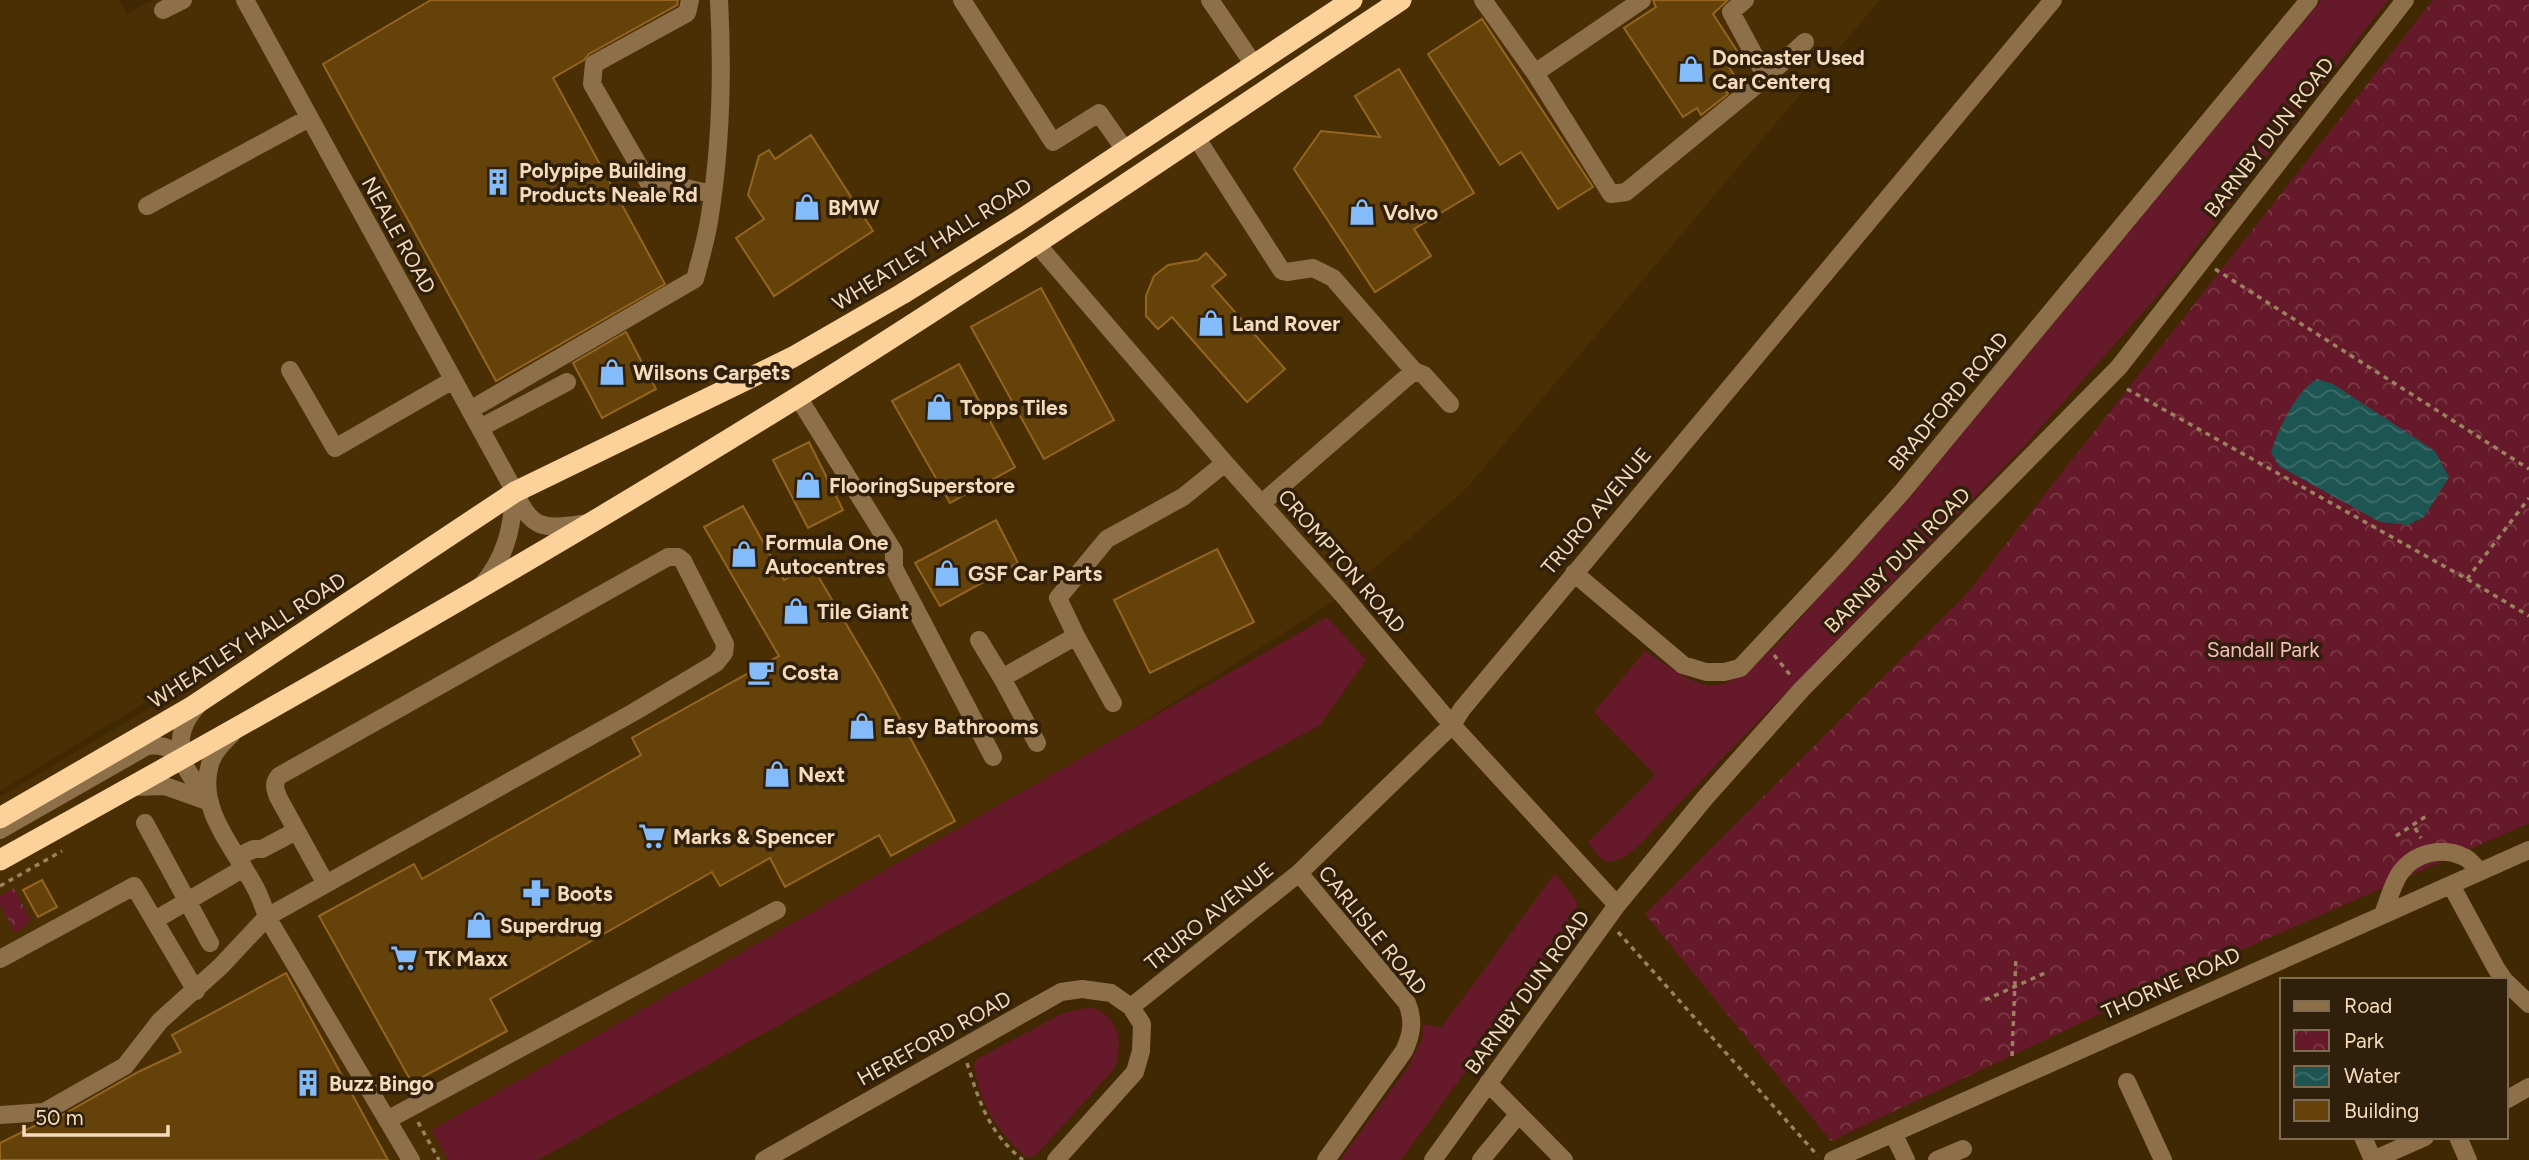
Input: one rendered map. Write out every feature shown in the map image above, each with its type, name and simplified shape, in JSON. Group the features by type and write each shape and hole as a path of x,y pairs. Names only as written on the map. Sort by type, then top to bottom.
{"highway":[{"name":"WHEATLEY HALL ROAD","path":"0,818 202,700 514,492 793,357 936,273 1352,0"},
{"path":"0,860 477,590 798,397 1037,243 1401,0"}],"street":[{"path":"163,10 183,0"},
{"name":"NEALE ROAD","path":"245,0 514,492"},
{"path":"690,0 687,13 594,65 592,84 650,185 677,186 712,194"},
{"path":"470,410 695,279 709,223 723,67 719,0"},
{"path":"962,0 1053,142 1099,113 1125,150"},
{"path":"1210,0 1254,65"},
{"path":"1483,0 1535,72 1611,194 1626,192 1805,42"},
{"path":"1535,72 1642,0"},
{"path":"1745,0 1731,12 1766,77"},
{"name":"TRURO AVENUE","path":"1131,1007 1299,873 1452,725 1462,709 1574,573 2053,0"},
{"name":"BRADFORD ROAD","path":"1574,573 1683,665 1706,672 1724,672 1740,668 1902,492 2309,0"},
{"name":"BARNBY DUN ROAD","path":"1433,1160 1612,913 1705,798 1802,689 2119,367 2405,0"},
{"path":"147,206 309,118"},
{"path":"1196,137 1282,271 1313,268 1334,278 1414,371 1424,375 1450,404"},
{"name":"CROMPTON ROAD","path":"1037,243 1612,913"},
{"path":"290,370 335,448 453,380"},
{"path":"1262,503 1414,371"},
{"path":"480,428 567,382"},
{"path":"798,397 894,552 894,568 993,757"},
{"path":"1113,703 1058,598 1108,539 1183,497 1225,463"},
{"path":"514,492 521,507 533,521 546,528 594,522"},
{"path":"477,590 496,569 506,545 513,519 514,492"},
{"path":"0,1115 44,1112 125,1066 160,1021 196,991 267,917 634,712 716,663 724,653 725,644 682,561 678,557 668,557 279,776 275,780 274,788 326,884"},
{"path":"1002,678 1076,636"},
{"path":"979,640 1037,743"},
{"path":"181,759 182,727 202,700"},
{"path":"242,724 218,748 210,764 208,785 213,816 258,892 267,917 411,1160"},
{"path":"0,830 147,747 165,746 181,759 211,802"},
{"path":"130,788 165,786 211,802"},
{"path":"145,823 210,943"},
{"path":"155,920 187,901 241,862 254,849 262,849 296,831"},
{"name":"THORNE ROAD","path":"1833,1160 2529,850"},
{"path":"2383,915 2400,873 2430,852 2446,852 2466,857 2480,872"},
{"name":"CARLISLE ROAD","path":"1299,873 1407,1003 1412,1015 1409,1041 1404,1051 1326,1160"},
{"path":"2451,885 2503,978"},
{"path":"0,959 134,886 196,991"},
{"path":"389,1119 778,910"},
{"path":"2508,984 2529,1004"},
{"name":"HEREFORD ROAD","path":"764,1160 1061,992 1083,989 1111,993 1131,1007"},
{"path":"1056,1160 1135,1072 1141,1051 1142,1024 1131,1007"},
{"path":"1489,1083 1564,1160"},
{"path":"2127,1083 2163,1160"},
{"path":"2508,1099 2529,1087"},
{"path":"1482,1160 1518,1115"},
{"path":"1893,1133 1906,1160"},
{"path":"2364,1139 2373,1160 2420,1139"},
{"path":"2459,1139 2468,1160"},
{"path":"1937,1160 1963,1149"}],"path":[{"path":"2202,261 2529,469"},
{"path":"2127,389 2529,616"},
{"path":"2467,579 2529,498"},
{"path":"1763,643 1802,689"},
{"path":"2396,836 2428,815"},
{"path":"1612,913 1821,1160"},
{"path":"2012,1056 2016,957"},
{"path":"1985,1000 2045,974"},
{"path":"963,1048 980,1105 1009,1149 1023,1160"},
{"path":"410,1108 439,1160"}],"shaded area":[{"path":"0,0 119,0 127,14 153,0 1880,0 1464,491 1343,595 649,1034 456,1160 0,1160 0,797 471,517 171,687 0,791","holes":["1004,209 1016,223 901,282"]}],"green space":[{"path":"2321,0 2388,0 2167,285 2026,444 1636,848 1621,859 1608,862 1600,858 1588,842 1655,775 1594,712 1645,651 1687,678 1713,686 1747,671 1784,637 1976,416"},
{"name":"Sandall Park","path":"2433,0 2529,0 2529,823 2140,995 1831,1141 1645,914 1965,596"},
{"path":"1327,617 1366,660 1320,725 538,1160 448,1160 432,1130"},
{"path":"1555,873 1577,901 1576,919 1401,1160 1340,1160 1408,1067 1422,1039 1423,1024 1441,1028"},
{"path":"14,888 30,919 28,924 15,933 0,905 0,896"},
{"path":"1090,1007 1107,1016 1117,1031 1119,1049 1114,1069 1036,1155 1027,1158 1007,1138 985,1105 974,1065 977,1059 1063,1013"}],"water":[{"path":"2317,379 2333,384 2435,451 2449,477 2424,517 2408,525 2380,522 2279,466 2271,452 2278,433 2295,401"}],"building":[{"name":"Polypipe Building Products Neale Rd","path":"431,0 678,0 677,5 589,54 584,60 553,78 665,284 496,381 323,64"},
{"name":"Doncaster Used Car Centerq","path":"1653,0 1728,0 1713,14 1737,51 1724,59 1737,80 1724,88 1728,94 1701,115 1697,108 1683,117 1624,28 1656,7"},
{"path":"1482,19 1593,187 1558,209 1521,152 1500,165 1428,54"},
{"path":"1399,69 1474,193 1414,229 1431,256 1375,292 1294,169 1321,131 1380,137 1355,96"},
{"name":"BMW","path":"811,135 873,231 774,296 736,238 764,219 748,195 759,156 769,150 775,159"},
{"name":"Land Rover","path":"1206,253 1226,275 1212,286 1285,369 1247,402 1172,317 1158,329 1146,316 1146,296 1154,276 1168,265 1198,260"},
{"path":"1041,288 1114,420 1044,459 971,327"},
{"name":"Wilsons Carpets","path":"626,332 656,389 602,418 573,363"},
{"path":"959,364 1015,467 950,503 892,401"},
{"name":"FlooringSuperstore","path":"809,442 843,510 808,528 773,460"},
{"path":"743,506 784,580 811,564 879,680 955,821 891,856 879,835 785,887 770,858 720,886 712,872 490,999 507,1031 412,1083 319,916 414,864 422,879 468,853 641,755 632,738 779,656 704,527"},
{"path":"996,520 1018,563 940,606 915,563"},
{"path":"1217,549 1254,622 1150,673 1114,600"},
{"path":"42,880 57,907 38,917 23,890"},
{"path":"286,973 388,1160 0,1160 0,1143 38,1124 50,1122 140,1071 181,1052 172,1035"}],"place":[{"name":"Doncaster Used Car Centerq","path":"1691,69"},
{"name":"Polypipe Building Products Neale Rd","path":"498,182"},
{"name":"BMW","path":"807,207"},
{"name":"Volvo","path":"1362,212"},
{"name":"Land Rover","path":"1211,323"},
{"name":"Wilsons Carpets","path":"612,372"},
{"name":"Topps Tiles","path":"939,407"},
{"name":"FlooringSuperstore","path":"808,485"},
{"name":"Formula One Autocentres","path":"744,554"},
{"name":"GSF Car Parts","path":"947,573"},
{"name":"Tile Giant","path":"796,611"},
{"name":"Costa","path":"761,672"},
{"name":"Easy Bathrooms","path":"862,726"},
{"name":"Next","path":"777,774"},
{"name":"Marks & Spencer","path":"652,836"},
{"name":"Boots","path":"536,893"},
{"name":"Superdrug","path":"479,925"},
{"name":"TK Maxx","path":"404,958"},
{"name":"Buzz Bingo","path":"308,1083"}]}
